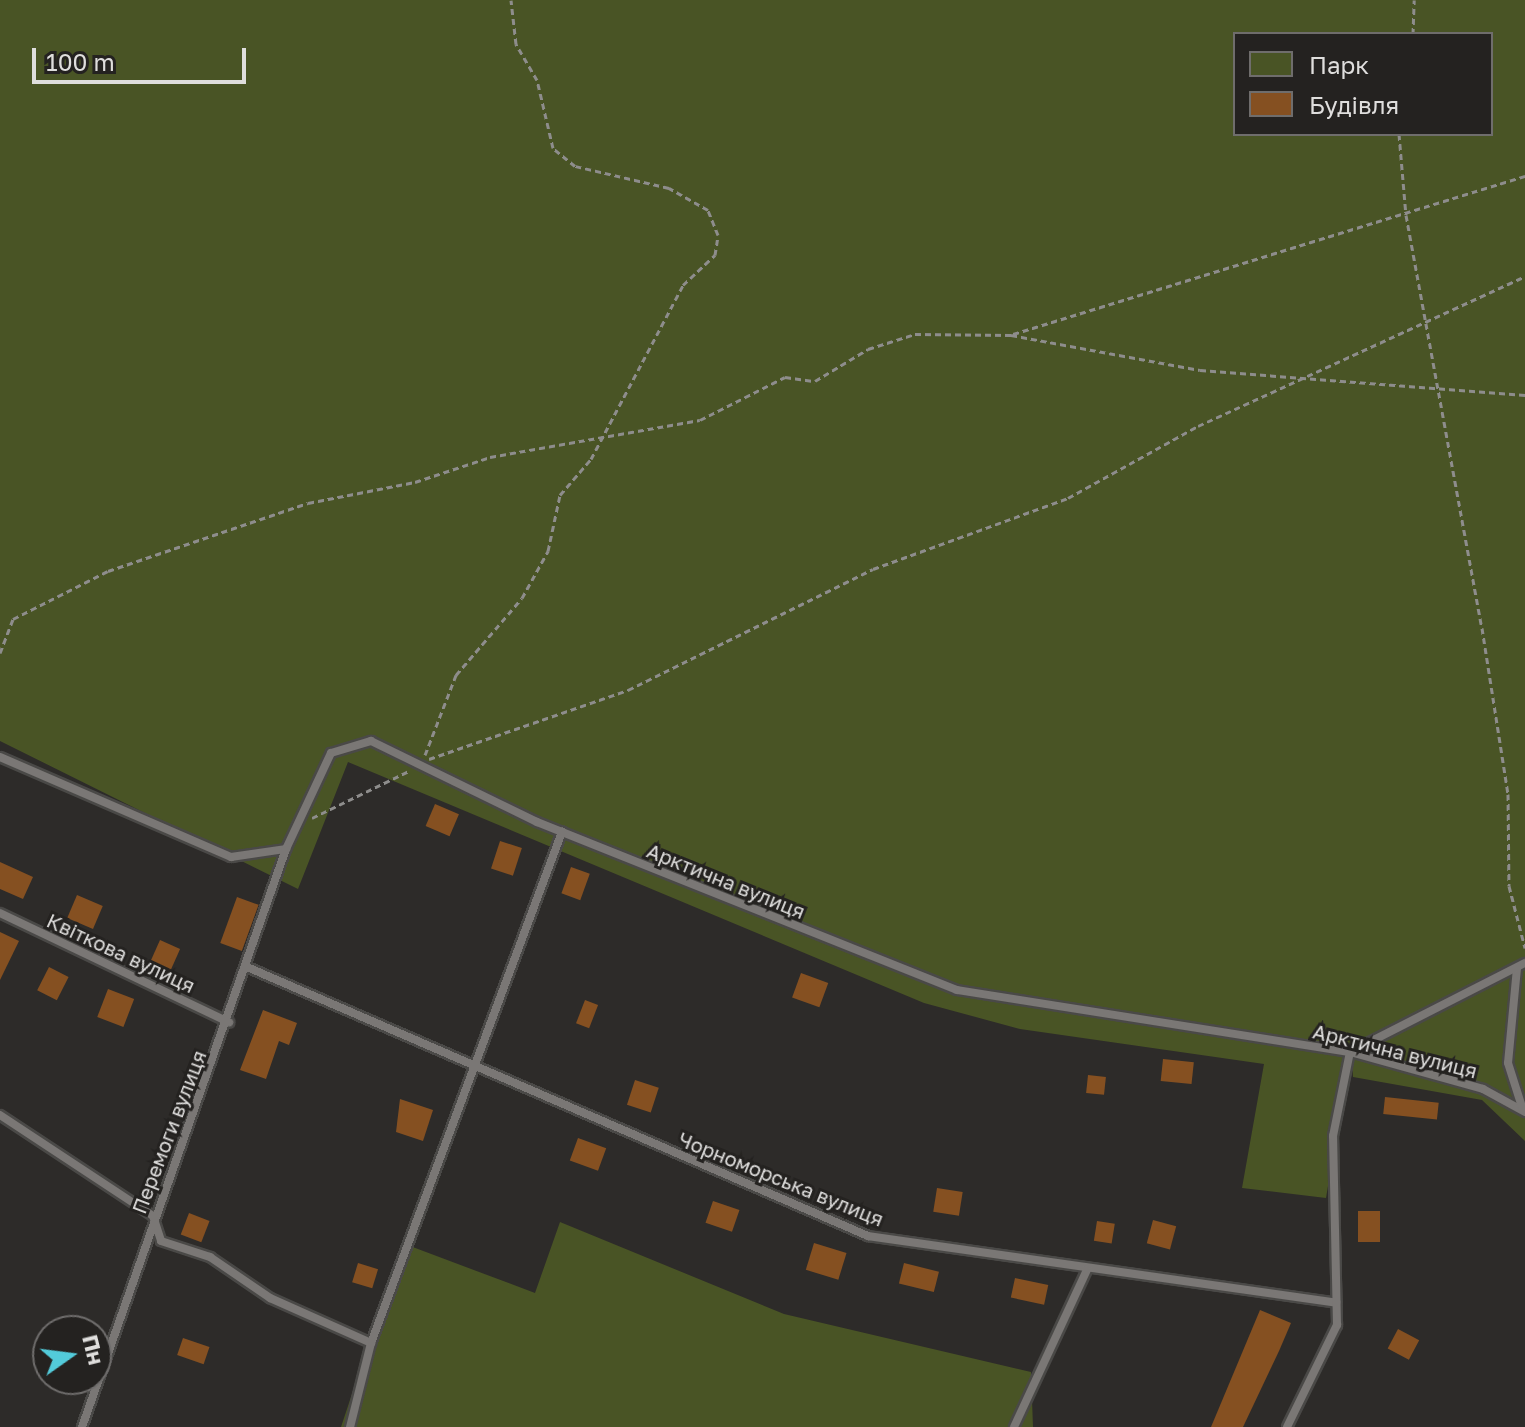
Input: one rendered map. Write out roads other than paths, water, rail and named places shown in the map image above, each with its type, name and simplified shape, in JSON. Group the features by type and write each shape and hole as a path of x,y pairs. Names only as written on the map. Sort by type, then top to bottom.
{"lane":[{"name":"Арктична вулиця","path":"286,849 331,753 371,741 562,832 957,990 1350,1052 1483,1089 1524,1111"},
{"path":"0,757 231,857 286,849"},
{"path":"350,1427 371,1343 562,832"},
{"name":"Перемоги вулиця","path":"82,1427 153,1216 229,1022 286,849"},
{"name":"Квіткова вулиця","path":"0,913 229,1022"},
{"path":"1290,1425 1337,1325 1333,1136 1350,1052 1521,965"},
{"path":"1521,965 1508,1063 1524,1111"},
{"name":"Чорноморська вулиця","path":"247,967 868,1236 1087,1270 1336,1303"},
{"path":"0,1115 153,1216 161,1241 210,1257 270,1298 371,1343"},
{"path":"1014,1427 1087,1270"}]}
